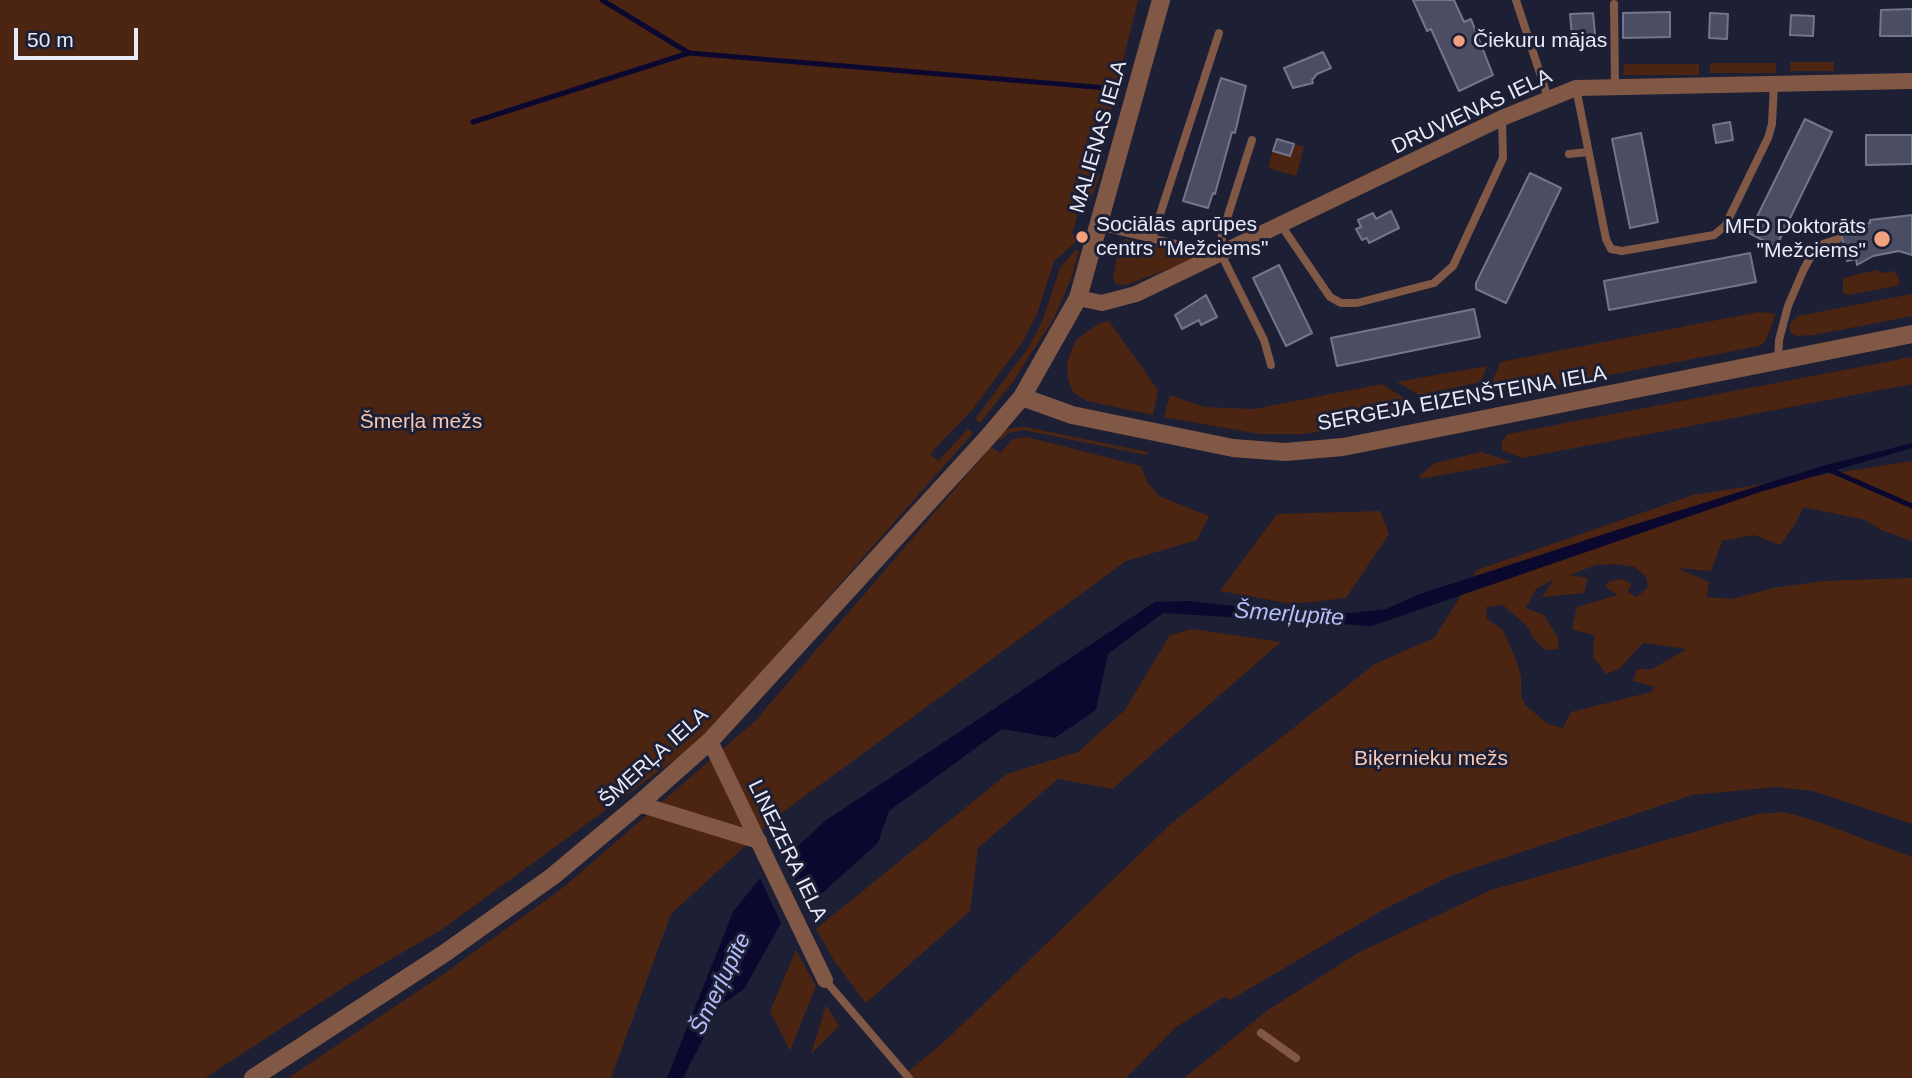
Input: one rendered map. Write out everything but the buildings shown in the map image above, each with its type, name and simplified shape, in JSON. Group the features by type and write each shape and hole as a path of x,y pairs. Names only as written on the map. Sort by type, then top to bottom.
{"street":[{"name":"MALIENAS IELA","path":"1022,397 1078,298 1161,0"},
{"name":"DRUVIENAS IELA","path":"1078,298 1102,303 1126,298 1502,118 1576,88 1615,85 1912,81"},
{"name":"SERGEJA EIZENŠTEINA IELA","path":"1022,397 1072,415 1246,451 1285,452 1343,447 1912,334"},
{"name":"ŠMERĻA IELA","path":"253,1078 445,953 553,876 639,804 710,741 1022,397"},
{"name":"LINEZERA IELA","path":"710,741 825,980"},
{"path":"639,804 758,841"}],"lane":[{"path":"1516,0 1548,98"},
{"path":"1614,4 1615,85"},
{"path":"1152,239 1219,33"},
{"path":"1576,88 1606,239 1611,249 1622,251 1714,235 1725,226 1768,138 1772,124 1774,83"},
{"path":"1281,225 1330,297 1340,303 1357,303 1434,283 1453,266 1503,158 1502,118"},
{"path":"1252,140 1222,234 1221,254 1264,340 1271,365"},
{"path":"1569,154 1588,152"},
{"path":"1098,226 1221,254"},
{"path":"1778,362 1779,340 1785,317 1803,271 1811,256 1823,244 1838,239"},
{"path":"825,980 909,1078"},
{"path":"1261,1033 1296,1058"}],"green space":[{"name":"Šmerļa mežs","path":"0,0 1138,0 1095,174 1100,175 1086,211 1079,210 1072,234 1078,236 1077,241 1054,261 1037,314 1022,343 973,409 930,454 938,461 968,429 973,433 702,740 441,930 352,982 205,1078 0,1078"},
{"path":"1790,62 1834,62 1834,71 1790,71"},
{"path":"1710,63 1776,63 1776,73 1710,73"},
{"path":"1624,64 1699,64 1699,75 1623,75"},
{"path":"1294,144 1304,147 1296,176 1268,168 1273,151 1289,156"},
{"path":"1126,239 1191,252 1195,259 1126,285 1116,284 1113,278 1120,242"},
{"path":"1075,250 1079,251 1071,279 1054,318 1014,380 980,423 975,419 1028,348 1042,322 1060,268"},
{"path":"1876,270 1882,273 1895,271 1900,283 1848,295 1843,293 1843,278"},
{"path":"1912,294 1912,316 1814,335 1797,336 1791,333 1789,325 1798,316"},
{"path":"1759,312 1776,314 1765,342 1759,346 1528,391 1489,390 1500,362"},
{"path":"1109,321 1158,390 1153,415 1087,401 1073,392 1068,379 1067,363 1077,339 1100,323"},
{"path":"1912,357 1912,384 1522,458 1502,450 1502,441 1508,434"},
{"path":"1487,366 1481,382 1419,395 1397,382"},
{"path":"1382,384 1414,404 1345,428 1302,434 1259,434 1164,417 1170,395 1204,407 1254,409"},
{"path":"1015,427 1148,452 1147,455 1024,430 1008,433 1001,440 998,438 1006,430"},
{"path":"1027,437 1141,466 1147,482 1159,496 1209,516 1197,540 1126,561 779,815 671,914 611,1078 288,1078 445,973 564,887 755,721 991,447 1000,453 1013,439"},
{"path":"1481,452 1512,462 1421,479 1419,476 1435,463"},
{"name":"Biķernieku mežs","path":"1912,461 1912,541 1881,530 1865,520 1803,507 1796,523 1780,545 1754,535 1722,541 1711,571 1677,568 1709,582 1707,597 1732,599 1773,588 1823,581 1912,578 1912,824 1813,791 1776,787 1692,795 1453,875 1383,910 1230,1000 1224,997 1176,1027 1126,1078 900,1078 944,1042 1173,822 1375,664 1434,638 1477,570 1693,495","holes":["1596,565 1635,567 1646,577 1648,587 1637,597 1628,592 1631,584 1622,579 1610,581 1605,586 1617,595 1577,607 1573,630 1594,635 1593,657 1606,674 1619,669 1643,643 1687,649 1652,669 1637,669 1633,681 1655,687 1651,692 1571,712 1563,728 1548,724 1525,705 1516,660 1503,630 1487,619 1486,607 1503,605 1527,626 1533,638 1545,650 1558,649 1558,638 1544,615 1526,608 1536,589 1554,579 1542,597 1584,593 1588,578 1570,575"]},
{"path":"1380,511 1389,534 1346,598 1293,604 1220,591 1277,514"},
{"path":"1192,629 1281,642 1112,789 1058,779 978,848 970,911 866,1003 835,962 816,929 1007,774 1078,752 1125,710 1170,635"},
{"path":"1784,812 1816,821 1912,857 1912,1078 1184,1078 1268,1010 1358,953 1491,890 1757,814"},
{"path":"796,950 816,986 790,1051 770,1011"},
{"path":"826,1005 839,1026 811,1054"}],"water":[{"name":"Šmerļupīte","path":"1912,443 1912,448 1760,492 1372,626 1163,613 1108,654 1096,710 1055,738 1002,729 889,811 878,843 809,905 783,860 825,821 1155,602 1189,601 1269,610 1351,613 1386,609 1420,594 1620,529 1826,465"},
{"name":"Šmerļupīte","path":"760,878 781,923 744,989 720,1006 683,1078 667,1078 733,912"}],"waterway":[{"path":"602,0 689,53 1119,89"},
{"path":"473,122 689,53"},
{"path":"1832,471 1912,506"}],"place":[{"name":"Čiekuru mājas","path":"1459,41"},
{"name":"Sociālās aprūpes centrs \"Mežciems\"","path":"1082,237"},
{"name":"MFD Doktorāts \"Mežciems\"","path":"1882,239"}]}
